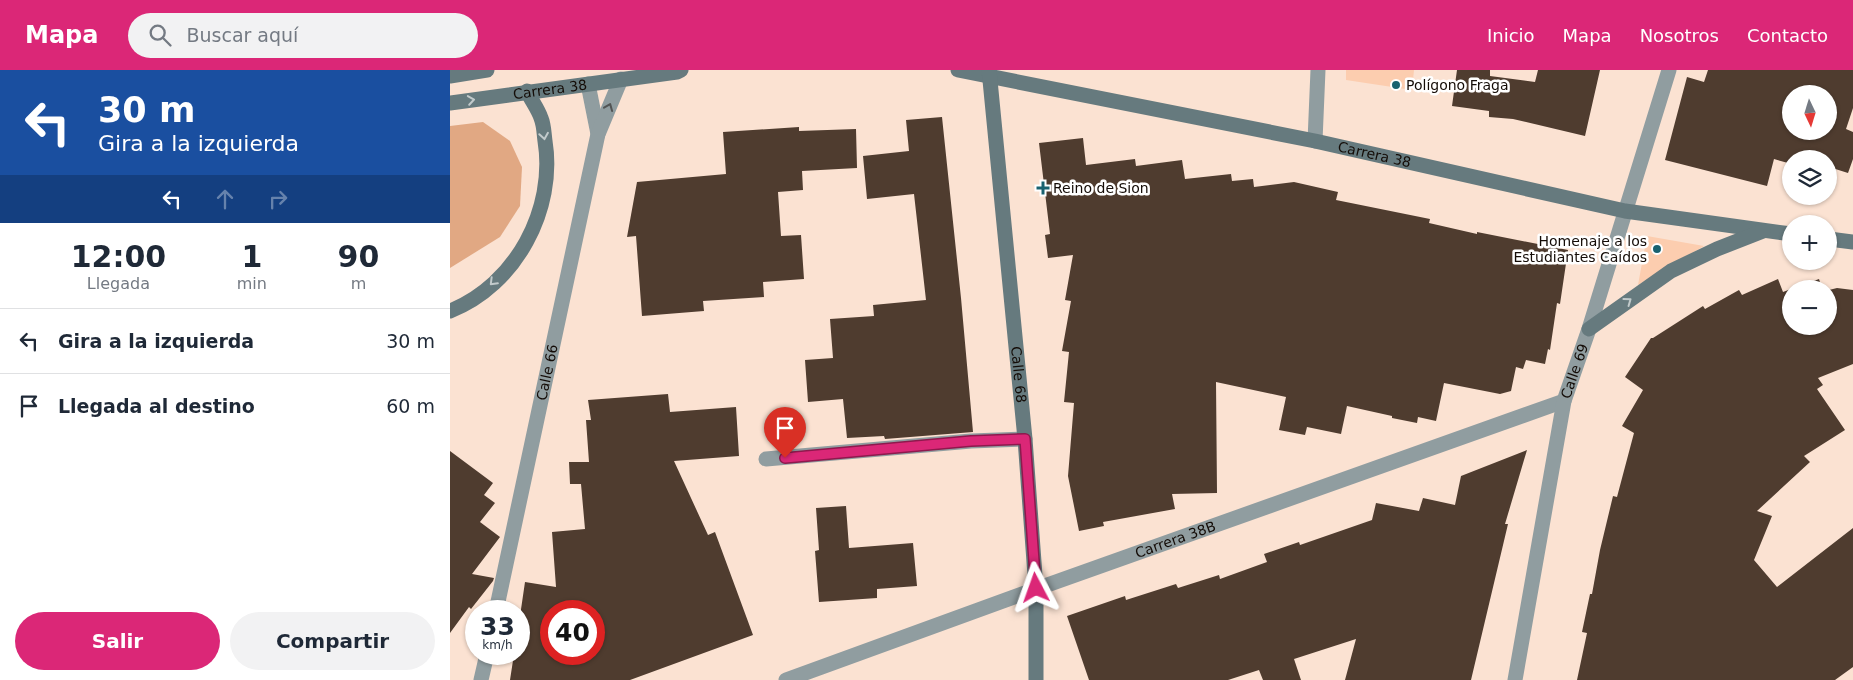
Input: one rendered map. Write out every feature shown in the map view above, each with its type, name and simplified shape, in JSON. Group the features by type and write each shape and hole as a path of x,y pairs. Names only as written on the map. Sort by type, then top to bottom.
{"main road":[{"path":"450,76 488,70"},
{"name":"Carrera 38","path":"450,103 681,70"},
{"name":"Carrera 38","path":"958,70 990,73 1315,141 1625,211 1782,233"},
{"name":"Calle 68","path":"990,73 1025,439 1036,588 1036,680"},
{"path":"450,311 485,290 512,263 532,231 545,195 548,157 542,119 527,91"},
{"path":"1589,329 1671,271 1716,249 1764,231"},
{"path":"1837,240 1853,242"}],"street":[{"path":"1315,141 1318,70"},
{"name":"Calle 69","path":"1515,680 1564,401 1589,329 1669,70"},
{"name":"Calle 66","path":"498,600 598,134 621,79"},
{"name":"Calle 66","path":"588,84 598,134"},
{"name":"Carrera 38B","path":"786,680 1036,588 1564,401"},
{"path":"766,459 971,441 1025,439"},
{"path":"482,680 485,665"}],"shaded area":[{"name":"Polígono Fraga","path":"1346,70 1414,70 1412,90 1346,80"},
{"path":"483,122 510,141 522,167 520,206 500,237 450,268 450,126"},
{"path":"1647,236 1704,246 1638,285"}],"building":[{"path":"1457,70 1490,70 1490,76 1535,82 1538,70 1600,70 1585,136 1513,119 1489,117 1489,111 1452,106"},
{"path":"1708,70 1853,70 1853,108 1846,129 1853,132 1853,159 1848,173 1837,170 1837,150 1782,150 1782,161 1774,159 1767,186 1665,160 1687,77 1704,82"},
{"path":"942,117 973,432 885,439 884,436 847,438 843,399 808,402 805,360 833,358 830,319 874,316 873,305 926,300 914,194 867,199 863,156 909,151 906,120"},
{"path":"799,127 799,131 856,129 857,168 802,171 803,190 778,192 781,236 801,235 804,279 763,282 764,297 703,301 704,311 642,316 636,236 627,237 637,182 726,174 723,132"},
{"path":"1083,138 1086,165 1135,159 1136,166 1182,160 1185,179 1231,174 1232,181 1253,179 1254,187 1294,182 1338,192 1336,200 1430,219 1429,223 1477,234 1477,232 1568,250 1560,304 1557,303 1550,350 1548,349 1545,364 1526,360 1523,369 1516,367 1511,391 1500,394 1444,383 1436,421 1418,417 1417,423 1347,406 1341,434 1307,427 1305,435 1279,430 1286,397 1216,382 1217,493 1172,494 1175,509 1103,522 1104,526 1079,531 1068,476 1074,403 1064,402 1069,352 1062,351 1071,301 1065,300 1073,255 1048,258 1045,235 1050,234 1039,143"},
{"path":"1778,279 1782,289 1782,335 1837,335 1837,288 1853,290 1853,364 1818,378 1823,385 1817,389 1845,430 1804,456 1810,462 1757,511 1772,516 1754,560 1777,587 1853,528 1853,667 1835,680 1577,680 1587,633 1582,632 1590,594 1592,594 1600,550 1613,496 1617,497 1634,433 1622,426 1643,390 1625,377 1651,338 1703,306 1705,309 1739,290 1742,295"},
{"path":"668,394 670,412 736,407 739,456 674,461 708,535 715,532 753,635 630,680 510,680 512,665 530,665 530,600 522,600 525,582 556,587 552,532 585,529 581,484 570,484 569,462 589,462 586,420 591,420 588,400"},
{"path":"1527,450 1505,524 1508,524 1471,680 1345,680 1356,639 1294,659 1301,680 1263,680 1259,670 1228,680 1089,680 1067,616 1125,596 1126,600 1176,584 1178,588 1219,575 1220,579 1267,562 1264,554 1299,542 1300,545 1372,520 1376,503 1419,511 1423,498 1455,505 1461,476"},
{"path":"450,451 493,483 484,495 495,503 480,522 500,537 472,574 494,578 493,581 478,600 465,600 465,612 450,633"},
{"path":"846,506 849,548 913,543 917,586 877,589 877,598 819,602 815,551 819,550 816,508"}],"place":[{"name":"Polígono Fraga","path":"1396,85"},
{"name":"Reino de Sion","path":"1043,188"},
{"name":"Homenaje a los Estudiantes Caídos","path":"1657,249"}],"route":[{"path":"785,458 971,441 1025,439 1036,588"}]}
